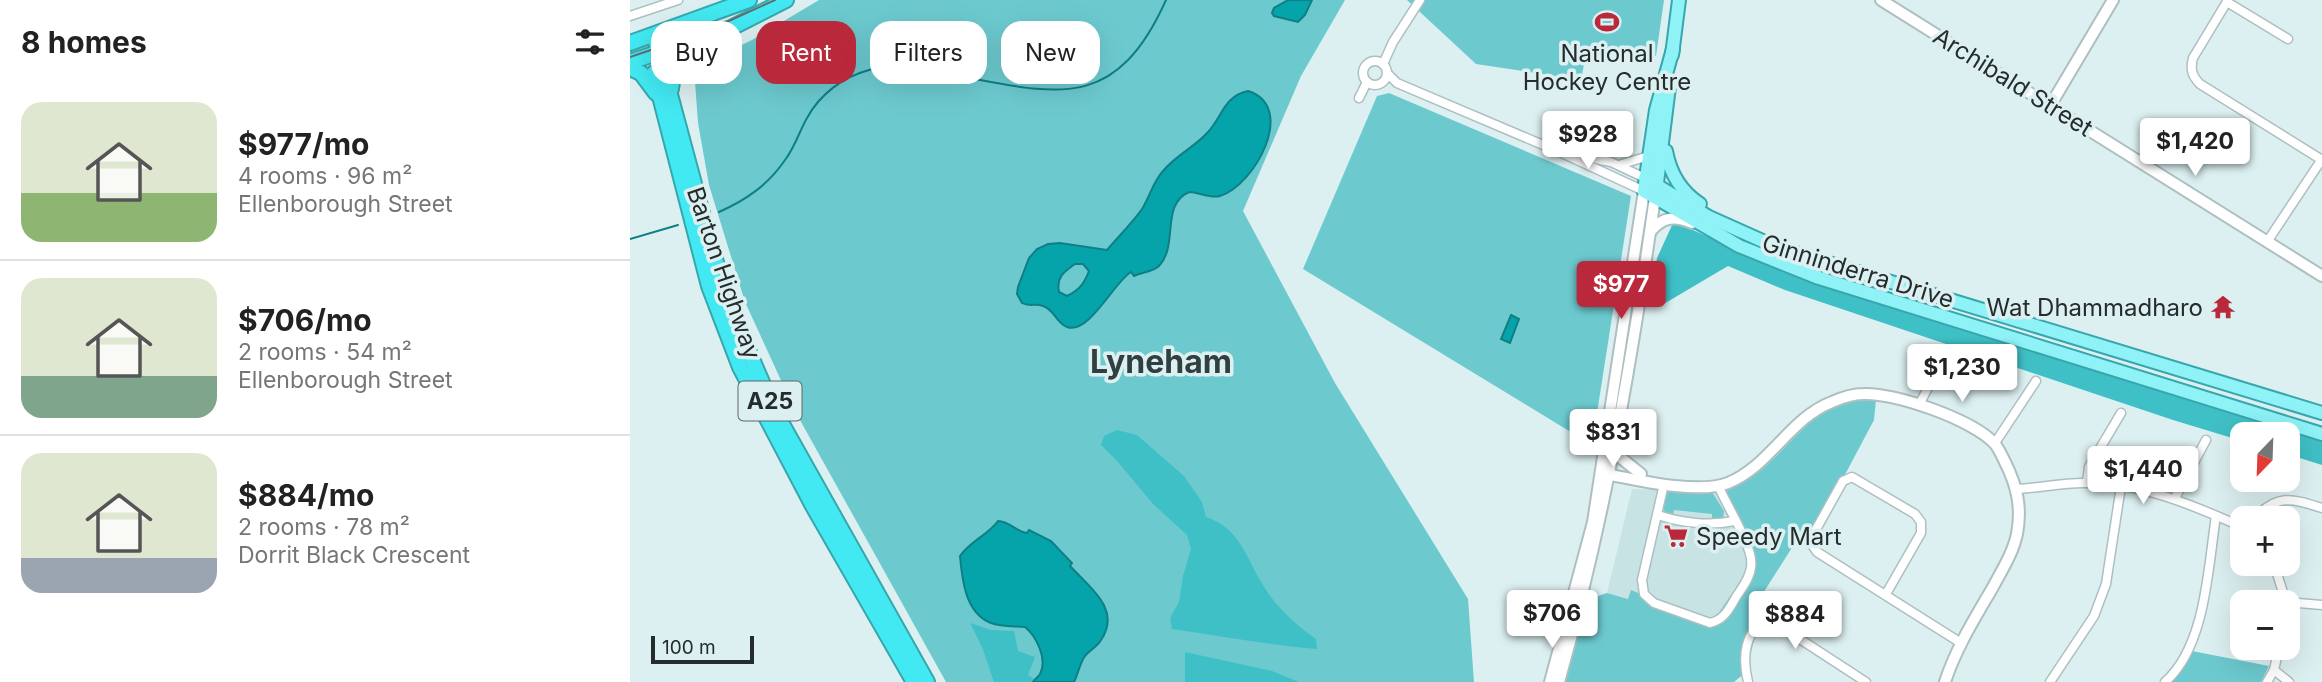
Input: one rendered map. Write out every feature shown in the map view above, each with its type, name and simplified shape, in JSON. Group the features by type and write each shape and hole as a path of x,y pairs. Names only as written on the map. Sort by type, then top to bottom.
{"highway":[{"path":"630,43 749,0"},
{"path":"742,22 786,0"},
{"name":"Barton Highway","path":"650,37 651,42"},
{"path":"630,65 651,56"},
{"name":"A25","path":"630,65 666,98"},
{"name":"Barton Highway","path":"662,84 727,298 774,410 927,682"},
{"name":"A25","path":"666,98 670,84"},
{"name":"Barton Highway","path":"666,98 709,286 740,366 813,506 914,682"}],"main road":[{"path":"1650,188 1664,136 1679,0"},
{"path":"1650,188 1649,156 1656,110 1673,49"},
{"path":"1664,136 1667,159 1673,176 1693,199 1804,256"},
{"name":"Ginninderra Drive","path":"1650,188 1714,233 1816,277 2322,434"},
{"name":"Ginninderra Drive","path":"1650,188 1743,234 1804,256 2322,414"}],"street":[{"path":"630,16 678,0"},
{"path":"1381,83 1381,66 1420,0"},
{"name":"Archibald Street","path":"1881,0 2322,276"},
{"path":"2050,106 2113,0"},
{"path":"2267,242 2322,159 2200,84 2194,78 2191,65 2227,1 2288,39"},
{"path":"1397,83 1381,66 1368,63 1363,69 1367,82 1374,85 1397,83 1650,188"},
{"path":"1359,98 1367,82"},
{"path":"1562,153 1619,164 1637,162 1649,156"},
{"path":"1619,164 1650,188"},
{"path":"1559,682 1584,593 1606,492 1606,470 1616,442 1650,232 1650,188"},
{"path":"1550,682 1606,470 1650,188"},
{"path":"1650,232 1661,221 1673,218 1683,219 1714,233"},
{"path":"1919,405 1946,354"},
{"path":"1995,443 2036,381"},
{"path":"1606,470 1664,484 1718,485 1747,472 1812,413 1832,402 1863,394 1876,394 1919,405 1972,426 1995,443 2018,493 2017,532 2013,547 1961,643 1945,682"},
{"path":"2087,483 2089,467 2121,413"},
{"path":"2175,498 2206,440"},
{"path":"1616,442 1621,458 1639,477"},
{"path":"1606,492 1615,485 1639,477"},
{"path":"1886,594 1921,533 1921,522 1915,514 1852,477 1843,481 1814,533 1812,545 1817,552 1961,643"},
{"path":"2018,493 2087,483 2121,486 2175,498 2230,522"},
{"path":"1664,484 1643,575 1643,591 1654,603 1705,623 1717,621 1724,615 1751,571 1750,552 1718,485"},
{"path":"2050,682 2094,616 2106,584 2121,486"},
{"path":"2270,506 2285,499 2322,508"},
{"path":"1658,515 1714,524 1734,521"},
{"path":"2165,682 2173,675 2194,640 2217,516"},
{"path":"2300,603 2322,605"},
{"path":"1748,682 1745,644 1758,624 1769,619 1866,682"},
{"path":"2267,682 2276,660"},
{"path":"2274,670 2289,682"}],"shaded area":[{"path":"819,0 1345,0 1301,76 1243,211 1335,383 1468,599 1474,682 946,682 796,413 745,302 709,185 698,123 695,84 742,84 742,45 756,38 756,84 856,84 856,21 784,21"},
{"path":"1288,0 1312,0 1305,15 1298,22 1274,16 1272,13 1274,8"},
{"name":"National Hockey Centre","path":"1407,0 1664,0 1656,56 1587,49 1581,80 1476,64"},
{"path":"1248,91 1263,100 1269,113 1270,129 1266,146 1246,178 1233,189 1216,197 1189,192 1180,198 1172,216 1165,257 1159,266 1134,276 1131,272 1092,316 1075,327 1063,325 1047,308 1022,303 1017,294 1018,287 1029,258 1037,249 1060,243 1107,250 1142,209 1163,171 1203,137 1228,102","holes":["1075,264 1083,264 1089,271 1081,286 1067,296 1059,292 1062,275"]},
{"path":"1389,93 1631,196 1592,445 1303,269 1377,96"},
{"path":"1673,223 1680,224 1820,285 2261,422 2230,422 2230,437 1785,290 1728,266 1662,305 1650,298 1657,258"},
{"path":"1511,315 1519,319 1510,343 1501,339"},
{"path":"1857,400 1876,400 1874,420 1814,533 1793,546 1760,598 1758,624 1746,672 1734,682 1563,682 1587,600 1607,593 1628,599 1631,590 1711,624 1753,563 1724,495 1727,490 1760,471 1814,419 1840,405"},
{"path":"1117,430 1137,435 1184,476 1202,502 1206,517 1227,528 1234,536 1268,593 1286,615 1316,639 1317,649 1172,629 1170,618 1179,602 1191,549 1187,535 1153,504 1101,445 1104,436"},
{"path":"2300,434 2322,441 2322,465 2300,458"},
{"path":"1632,489 1717,491 1753,563 1711,624 1631,591 1629,599 1607,593"},
{"path":"1666,491 1712,492 1724,511 1723,519 1712,519 1712,514 1674,510 1673,515 1665,513 1663,507"},
{"path":"998,521 1023,532 1027,533 1029,530 1051,541 1101,599 1108,618 1106,629 1099,642 1083,659 1074,682 1033,682 1040,674 1043,662 1040,648 1029,631 1025,627 991,623 975,612 970,603 964,585 960,556"},
{"path":"970,623 991,630 1014,631 1018,651 1035,657 1028,675 1039,682 994,682"},
{"path":"2192,651 2269,666 2261,682 2171,682"},
{"path":"1185,652 1272,671 1299,682 1185,682"}],"waterway":[{"path":"719,212 747,197 771,177 788,155 812,109 833,88 850,77 878,68 906,67 1015,86 1074,88 1100,81 1123,65 1145,38 1166,0"},
{"path":"630,239 678,225"}],"tram line":[{"path":"630,57 707,31 775,0"}],"place":[{"name":"National Hockey Centre","path":"1607,22"},
{"name":"Wat Dhammadharo","path":"2223,307"},
{"name":"Speedy Mart","path":"1676,536"}],"district":[{"name":"Lyneham","path":"1161,361"}]}
